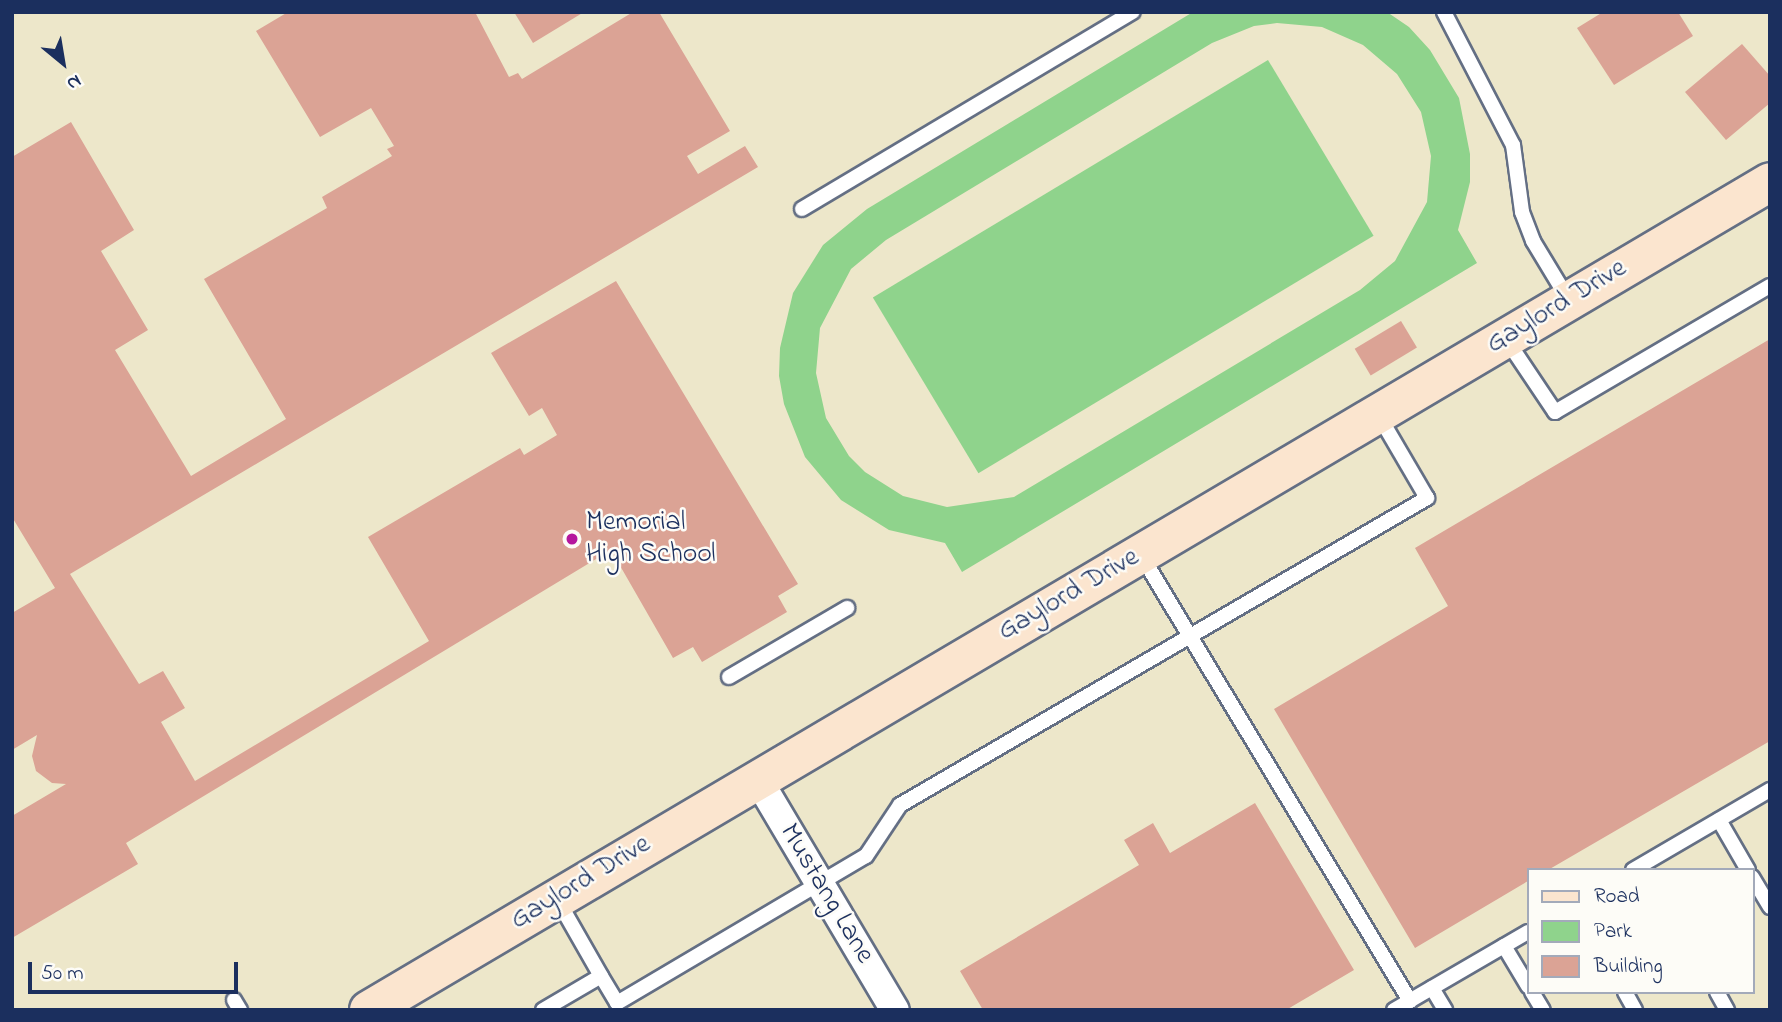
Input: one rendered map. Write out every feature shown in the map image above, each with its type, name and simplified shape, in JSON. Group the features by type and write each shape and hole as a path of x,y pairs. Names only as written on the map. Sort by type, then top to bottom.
{"street":[{"name":"Gaylord Drive","path":"369,1010 757,778 1770,182"},
{"name":"Mustang Lane","path":"757,778 821,883 887,1007"}],"lane":[{"path":"802,209 1133,12"},
{"path":"1444,12 1513,145 1522,212 1533,241 1569,300"},
{"path":"1506,337 1555,412 1770,286"},
{"path":"557,898 619,1007 866,856 900,805 1427,498 1377,413"},
{"path":"1140,553 1410,1000"},
{"path":"729,677 847,608"},
{"path":"1640,868 1770,790"},
{"path":"1718,820 1747,868"},
{"path":"1754,880 1770,907"},
{"path":"1394,1010 1526,933"},
{"path":"1504,946 1526,983"},
{"path":"543,1010 601,976"},
{"path":"1432,988 1445,1010"},
{"path":"1533,994 1543,1010"},
{"path":"1626,994 1635,1010"},
{"path":"1718,994 1727,1010"}],"green space":[{"path":"1193,12 1387,12 1409,27 1430,50 1459,98 1470,154 1470,182 1458,230 1477,263 962,572 945,543 889,530 841,500 805,457 784,404 779,376 780,348 793,293 823,245 867,209","holes":["1277,23 1322,27 1363,45 1397,74 1421,112 1431,156 1427,202 1395,261 1360,290 1014,497 947,507 903,496 865,472 849,456 826,418 816,373 820,328 851,269 886,240 1212,43 1254,26"]},
{"path":"1268,60 1374,236 978,473 873,297"}],"building":[{"name":"Memorial High School","path":"288,12 475,12 509,77 518,73 522,79 633,12 659,12 730,131 687,156 698,174 745,146 758,167 70,574 139,684 163,671 185,708 161,722 195,781 429,641 368,537 520,448 524,455 557,435 542,408 529,416 491,353 616,281 798,584 778,596 787,612 702,662 693,647 673,658 611,550 126,843 138,864 12,938 12,816 66,784 52,783 36,771 32,756 37,735 12,750 12,613 55,588 12,517 12,157 71,122 134,230 101,251 148,330 115,350 191,476 286,419 204,279 327,208 322,197 392,156 387,149 394,146 371,108 320,137 256,31"},
{"path":"514,12 584,12 533,43"},
{"path":"1603,12 1678,12 1693,36 1614,85 1577,28"},
{"path":"1742,44 1770,76 1770,103 1726,140 1685,92"},
{"path":"1401,321 1417,348 1371,375 1355,349"},
{"path":"1770,339 1770,741 1551,868 1526,868 1526,882 1415,948 1274,709 1448,606 1415,548"},
{"path":"1255,803 1354,970 1286,1010 983,1010 960,971 1139,865 1124,840 1153,823 1170,853"}],"place":[{"name":"Memorial High School","path":"572,539"}]}
